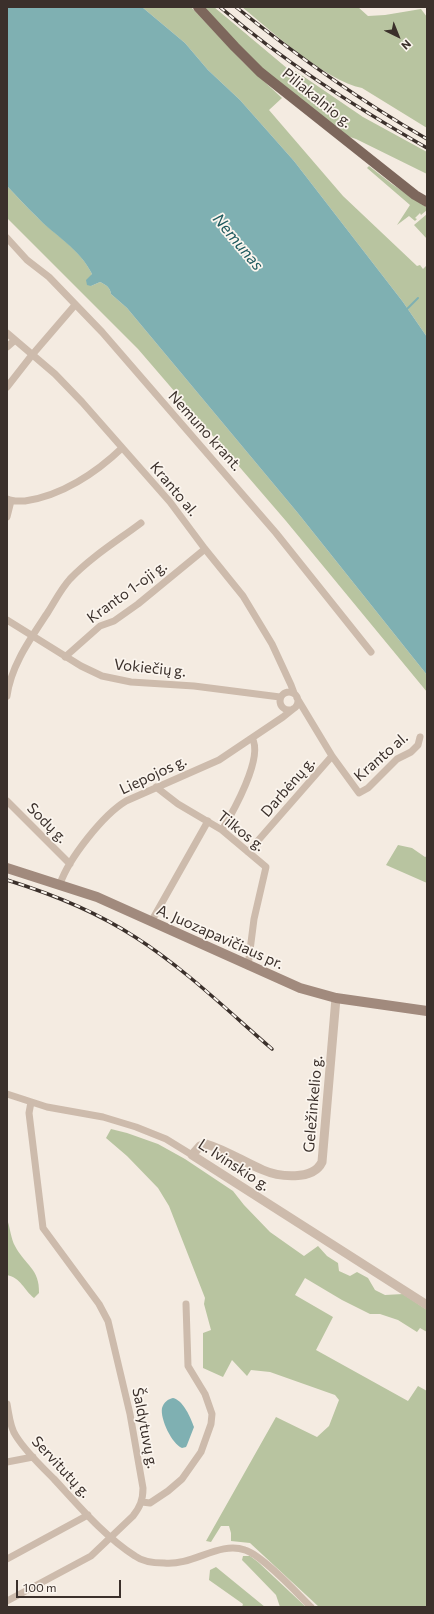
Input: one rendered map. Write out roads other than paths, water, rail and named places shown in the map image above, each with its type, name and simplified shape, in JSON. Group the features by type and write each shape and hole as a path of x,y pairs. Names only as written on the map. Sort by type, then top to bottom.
{"main road":[{"name":"Piliakalnio g.","path":"198,7 260,72 415,195 427,202"},
{"name":"A. Juozapavičiaus pr.","path":"7,868 97,897 300,988 336,998 427,1011"}],"street":[{"name":"Nemuno krant.","path":"7,238 27,260 49,277 75,306 102,332 291,550 370,652"},
{"path":"7,387 32,355 75,306"},
{"name":"Kranto al.","path":"7,333 55,374 77,396 170,502 246,601 272,644 293,692 332,756 359,793 368,788 397,759 411,752 418,745 420,737"},
{"path":"7,347 15,340"},
{"path":"7,517 9,500 19,501 45,497 72,484 98,468 122,448"},
{"path":"7,696 16,667 32,636 62,589 70,579 101,553 142,523"},
{"name":"Kranto 1-oji g.","path":"65,657 100,626 114,621 132,608 205,549"},
{"name":"Vokiečių g.","path":"7,620 65,657 94,673 131,682 194,686 280,698"},
{"path":"294,708 293,692 283,693 280,698 280,704 284,708 304,710"},
{"path":"283,717 284,708"},
{"name":"Liepojos g.","path":"60,884 65,871 110,813 126,800 219,760 294,708"},
{"path":"222,830 241,799 246,785 255,752 255,745 252,738"},
{"name":"Darbėnų g.","path":"248,852 332,756"},
{"name":"Tilkos g.","path":"156,787 178,804 222,830 266,868 254,919 248,966"},
{"name":"Sodų g.","path":"7,801 70,864"},
{"path":"151,922 208,822"},
{"name":"Geležinkelio g.","path":"192,1155 200,1146 206,1144 271,1172 302,1175 316,1171 322,1162 336,998"},
{"name":"L. Ivinskio g.","path":"7,1094 65,1111 103,1117 136,1127 166,1139 427,1305"},
{"name":"Šaldytuvų g.","path":"31,1102 29,1113 43,1228 99,1304 108,1321 130,1414 143,1488 142,1502"},
{"path":"7,1601 91,1556 112,1538 133,1516 142,1502 150,1503 182,1479 201,1452 211,1424 212,1414 204,1394 188,1366 186,1304"},
{"name":"Servitutų g.","path":"7,1404 15,1436 88,1515 112,1538"},
{"path":"7,1462 33,1457"},
{"path":"7,1559 88,1515"},
{"path":"112,1538 142,1561 165,1564 193,1560 222,1549 234,1547 246,1550 263,1562 311,1607"}],"water":[{"name":"Nemunas","path":"7,7 142,7 185,43 208,70 240,100 294,161 403,302 427,337 427,675 297,512 127,308 111,294 109,288 104,284 100,282 91,286 87,285 86,280 92,274 81,257 44,224 7,186"},
{"path":"173,1398 180,1402 189,1414 194,1427 186,1447 182,1448 174,1442 165,1424 162,1413 162,1408 166,1401"}],"waterway":[{"path":"406,310 418,298"}],"railway":[{"path":"220,7 294,65 373,116 427,148"},
{"path":"236,7 329,77 377,109 427,139"},
{"path":"7,880 40,891 89,911 135,937 171,962 272,1049"}]}
